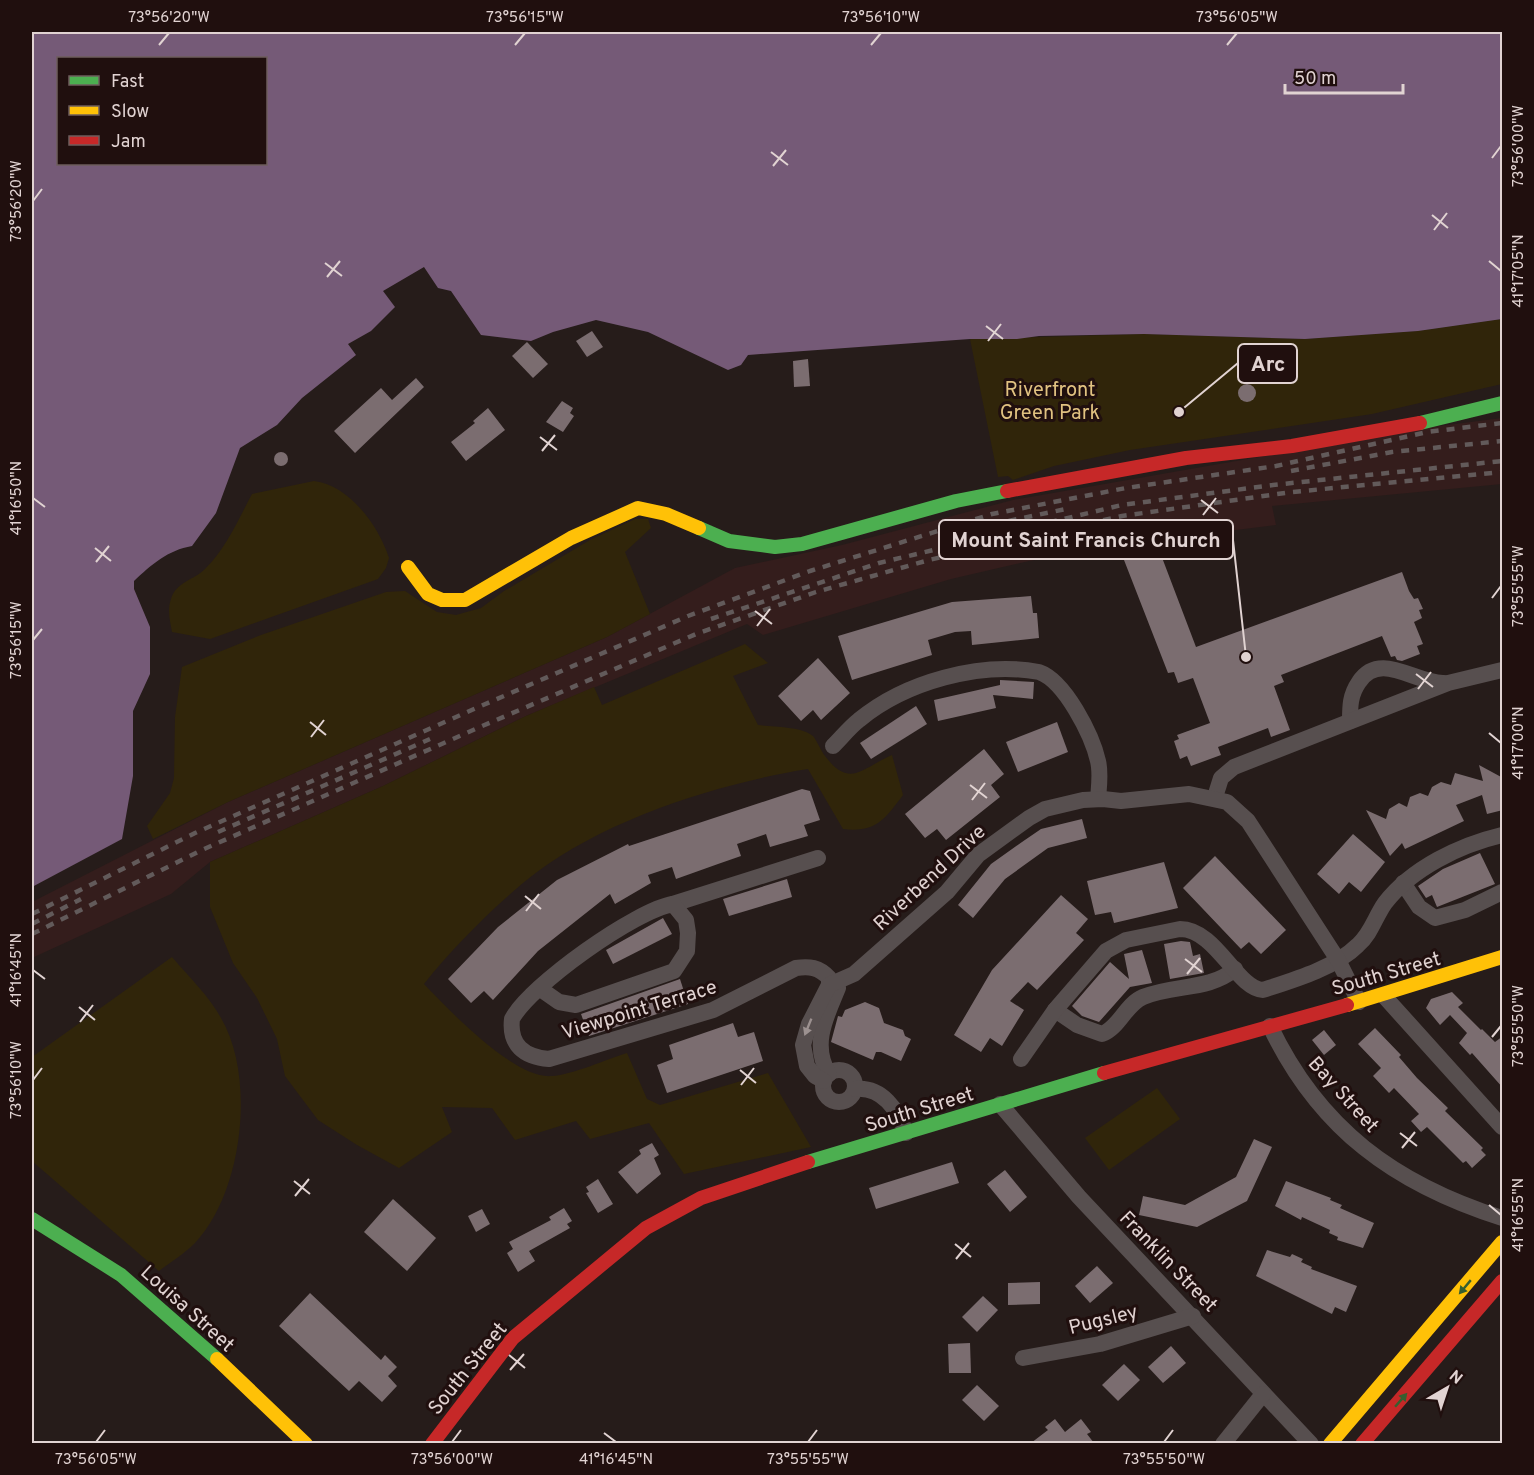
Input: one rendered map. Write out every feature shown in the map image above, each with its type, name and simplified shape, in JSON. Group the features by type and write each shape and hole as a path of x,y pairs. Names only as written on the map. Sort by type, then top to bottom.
{"main road":[{"path":"408,567 428,594 442,600 465,600 571,538 638,508 666,514 729,541 775,547 802,544 956,501 1186,458 1292,446 1423,422 1503,403"},
{"name":"South Street","path":"432,1443 513,1338 646,1228 667,1214 737,1186 1000,1104 1270,1026 1384,996 1503,957"},
{"name":"Louisa Street","path":"32,1219 121,1275 197,1340 306,1443"},
{"path":"1330,1443 1413,1350 1503,1242"},
{"path":"1362,1443 1503,1281"}],"street":[{"path":"1350,722 1350,700 1353,692 1362,677 1374,668 1385,667 1433,684 1448,683"},
{"path":"1215,797 1221,778 1234,766 1448,683 1503,670"},
{"path":"833,746 858,720 875,709 929,684 984,671 1039,672 1062,693 1086,728 1100,768 1098,799"},
{"name":"Riverbend Drive","path":"835,984 854,974 947,892 978,855 1029,818 1046,809 1098,799 1121,801 1189,794 1215,797 1233,805 1248,821 1338,960 1359,1002"},
{"path":"1021,1059 1055,1010 1106,951 1115,945 1132,939 1190,929 1206,940 1253,987 1263,990 1338,960 1360,944 1386,903 1414,874 1455,853 1503,835"},
{"path":"673,904 818,858"},
{"path":"1403,883 1419,907 1435,918 1465,910 1503,892"},
{"name":"Viewpoint Terrace","path":"539,988 559,1002 576,1005 674,971 687,951 688,933 686,920 673,904 658,908 585,951 539,988 512,1019 512,1037 523,1052 549,1059 713,1010 796,968 807,966 819,969 835,984"},
{"path":"1055,1010 1077,1025 1102,1034 1110,1030 1142,997 1217,982 1235,969"},
{"path":"835,984 820,1036 820,1060 826,1077 827,1096 837,1101 848,1098 855,1089"},
{"path":"1384,996 1503,1127"},
{"name":"Bay Street","path":"1270,1026 1290,1065 1307,1089 1325,1111 1368,1151 1407,1178 1495,1215"},
{"path":"826,1077 834,1070 847,1072 852,1076 855,1089"},
{"path":"855,1089 871,1090 887,1100 898,1115 906,1133"},
{"name":"Franklin Street","path":"1000,1104 1079,1197 1305,1437"},
{"name":"Pugsley","path":"1023,1358 1100,1344 1193,1316"},
{"path":"1223,1443 1263,1394"}],"shaded area":[{"path":"32,32 1502,32 1502,319 1418,331 1305,339 1144,334 970,339 748,355 741,365 728,370 648,332 596,320 553,332 531,341 481,335 451,291 438,288 424,267 383,291 395,307 371,331 348,344 356,355 302,398 277,425 240,448 216,513 192,546 175,551 153,564 134,581 134,589 150,627 150,674 133,711 133,776 122,839 32,887"},
{"path":"1502,418 1502,484 1272,506 1276,525 1108,546 1029,561 951,579 763,635 747,624 526,716 383,786 210,862 171,894 32,958 32,902 228,802 607,637 735,568 842,545 1013,500 1424,428"}],"green space":[{"name":"Riverfront Green Park","path":"1502,319 1502,384 1372,414 1130,450 1054,466 1013,480 1008,476 998,477 970,339 1144,334 1305,339 1418,331"},
{"path":"314,481 339,490 361,509 378,533 389,558 386,568 378,579 210,639 172,632 169,611 173,593 181,585 201,573 213,561 252,494"},
{"path":"635,519 648,519 651,528 625,552 650,614 607,637 228,802 153,839 147,826 170,793 174,778 175,717 182,667 261,635 386,592 405,591 437,612 456,615 481,608 504,591 590,540"},
{"path":"745,644 768,663 733,676 758,725 801,730 808,733 813,736 834,766 849,774 864,770 892,755 903,795 891,811 879,822 864,829 843,829 808,769 739,783 666,806 597,835 537,872 477,925 424,984 466,1026 502,1056 537,1074 552,1076 569,1073 627,1053 647,1099 660,1105 768,1073 811,1147 684,1174 649,1123 590,1139 576,1121 515,1140 492,1108 442,1107 452,1132 399,1168 318,1120 285,1076 277,1039 257,998 233,963 210,907 210,862 383,786 526,716 594,687 602,705"},
{"path":"172,957 221,1018 232,1043 241,1102 234,1165 224,1195 211,1221 195,1243 159,1271 32,1161 32,1057"},
{"path":"1157,1088 1180,1119 1109,1170 1085,1138"}],"building":[{"path":"592,331 603,347 587,357 576,341"},
{"path":"527,342 548,364 533,378 512,356"},
{"path":"808,359 810,386 794,387 793,361"},
{"path":"416,378 424,387 355,453 334,431 381,388 392,400"},
{"path":"1247,384 1253,387 1256,393 1253,399 1247,402 1241,399 1238,393 1241,387"},
{"path":"562,401 573,408 570,413 574,416 563,432 546,422"},
{"path":"488,408 505,430 466,461 451,442 475,423 473,421"},
{"path":"278,452 284,452 288,459 284,466 278,466 274,462 274,456"},
{"path":"1158,547 1196,647 1402,572 1409,591 1414,599 1418,598 1423,609 1419,610 1422,618 1414,622 1423,644 1417,646 1420,654 1402,661 1397,660 1395,656 1391,657 1382,636 1281,675 1284,682 1274,686 1290,730 1271,737 1268,728 1218,747 1221,755 1191,766 1187,756 1180,759 1174,741 1179,739 1177,735 1210,723 1193,678 1178,683 1174,672 1168,673 1124,560"},
{"path":"1031,596 1033,613 1037,613 1039,638 972,645 971,631 955,632 928,640 932,655 852,680 838,636 952,602"},
{"path":"818,658 850,693 821,720 813,710 801,721 778,696"},
{"path":"1000,680 1034,682 1033,699 993,695 996,708 938,721 934,700 1000,685"},
{"path":"916,706 927,724 871,759 860,743"},
{"path":"1057,722 1068,752 1018,772 1006,742"},
{"path":"984,749 1004,774 991,785 1000,797 946,840 937,829 925,838 905,814"},
{"path":"1479,765 1503,778 1503,810 1487,814 1482,795 1456,805 1464,821 1405,849 1402,843 1390,856 1366,810 1386,819 1389,809 1399,803 1407,807 1410,797 1420,793 1428,796 1432,787 1441,782 1451,785 1455,773 1483,781"},
{"path":"802,789 810,791 820,820 804,825 808,836 770,847 766,834 737,844 741,856 676,879 672,867 648,875 651,883 615,904 610,894 538,951 493,1000 484,991 471,1003 448,979 498,927 557,880 628,844 629,846"},
{"path":"1082,819 1087,838 1048,848 1005,879 973,918 958,905 991,864 1022,842 1041,829"},
{"path":"1353,834 1385,862 1361,892 1349,882 1339,894 1317,874"},
{"path":"1480,853 1495,884 1437,907 1432,895 1426,898 1418,886 1443,869"},
{"path":"1215,856 1286,930 1261,954 1249,942 1241,949 1183,888"},
{"path":"1164,862 1178,908 1114,923 1111,912 1095,915 1087,881"},
{"path":"787,879 792,897 729,916 723,899"},
{"path":"1061,895 1088,919 1076,933 1084,940 1037,990 1028,982 1010,1001 1024,1010 1002,1046 990,1038 981,1052 954,1035 992,970"},
{"path":"663,918 672,934 613,964 606,950"},
{"path":"1190,942 1193,956 1200,954 1204,973 1170,979 1164,944"},
{"path":"1142,950 1152,983 1130,987 1099,1022 1082,1016 1072,1006 1110,962 1129,979 1124,954"},
{"path":"680,979 688,1004 589,1036 581,1014"},
{"path":"1452,992 1463,1003 1458,1007 1481,1030 1495,1042 1503,1036 1503,1088 1472,1053 1470,1055 1459,1043 1467,1033 1450,1015 1440,1025 1426,1008 1431,999"},
{"path":"865,1002 879,1008 884,1023 903,1030 905,1036 911,1039 901,1061 881,1052 876,1052 873,1060 831,1042 838,1016 842,1017 845,1010"},
{"path":"733,1023 738,1037 754,1032 763,1061 667,1093 657,1065 673,1059 669,1045"},
{"path":"1375,1028 1401,1055 1399,1057 1417,1078 1448,1108 1445,1111 1483,1148 1481,1150 1486,1155 1472,1168 1466,1161 1463,1163 1427,1127 1421,1132 1411,1121 1419,1114 1394,1088 1389,1093 1373,1076 1381,1068 1358,1044"},
{"path":"1324,1030 1336,1045 1324,1055 1312,1040"},
{"path":"1254,1139 1272,1147 1247,1201 1197,1227 1139,1215 1143,1196 1185,1205 1236,1177"},
{"path":"652,1143 659,1155 654,1158 661,1174 637,1194 618,1172 641,1154 639,1150"},
{"path":"952,1162 959,1183 876,1209 869,1188"},
{"path":"1005,1170 1027,1197 1010,1212 987,1184"},
{"path":"598,1179 613,1204 598,1213 586,1193 589,1192 586,1187"},
{"path":"1286,1181 1331,1198 1330,1200 1342,1205 1340,1208 1374,1223 1363,1248 1337,1240 1338,1237 1329,1233 1330,1230 1302,1217 1301,1220 1275,1206"},
{"path":"393,1199 436,1238 407,1271 364,1232"},
{"path":"564,1208 572,1221 567,1224 570,1228 529,1251 535,1261 518,1272 507,1253 513,1249 509,1242 551,1220 549,1217"},
{"path":"482,1209 490,1224 476,1232 468,1216"},
{"path":"1267,1250 1290,1257 1292,1254 1303,1259 1301,1262 1312,1267 1311,1269 1357,1286 1346,1312 1335,1307 1332,1314 1256,1276"},
{"path":"1097,1266 1113,1283 1090,1303 1075,1286"},
{"path":"1040,1282 1040,1304 1008,1305 1008,1283"},
{"path":"310,1293 381,1360 385,1355 397,1367 388,1376 397,1386 382,1402 359,1381 349,1391 279,1326"},
{"path":"983,1296 998,1310 977,1332 962,1317"},
{"path":"970,1343 971,1373 949,1373 948,1344"},
{"path":"1171,1346 1186,1363 1163,1383 1148,1367"},
{"path":"1124,1364 1140,1380 1118,1401 1102,1385"},
{"path":"977,1385 999,1406 984,1421 962,1400"},
{"path":"1055,1419 1065,1432 1081,1419 1091,1432 1087,1434 1094,1443 1031,1443 1048,1430 1045,1427"}],"railway":[{"path":"32,914 195,833 474,709 688,616 810,571 992,514 1126,488 1276,466 1427,432 1502,423"},
{"path":"1291,471 1392,452 1502,441"},
{"path":"711,619 879,563 1122,505 1273,485 1502,461"},
{"path":"32,934 202,850 480,727 696,634 816,592 929,560 1122,516 1292,492 1502,472"},
{"path":"946,534 1066,509"},
{"path":"218,832 430,739"},
{"path":"32,924 81,899"}],"traffic: fast":[{"path":"1420,423 1502,403"},
{"path":"699,528 729,541 775,547 802,544 956,501 1007,491"},
{"path":"808,1162 1104,1073"},
{"path":"32,1219 121,1275 217,1359"}],"traffic: slow":[{"path":"408,567 428,594 442,600 465,600 571,538 638,508 666,514 699,528"},
{"path":"1347,1005 1502,957"},
{"path":"1330,1444 1502,1242"},
{"path":"217,1359 306,1444"}],"traffic: jam":[{"path":"1007,491 1186,458 1292,446 1420,423"},
{"path":"1104,1073 1347,1005"},
{"path":"432,1444 513,1338 646,1228 701,1198 808,1162"},
{"path":"1362,1444 1502,1281"}],"place":[{"name":"Arc","path":"1179,412"},
{"name":"Mount Saint Francis Church","path":"1246,657"}]}
